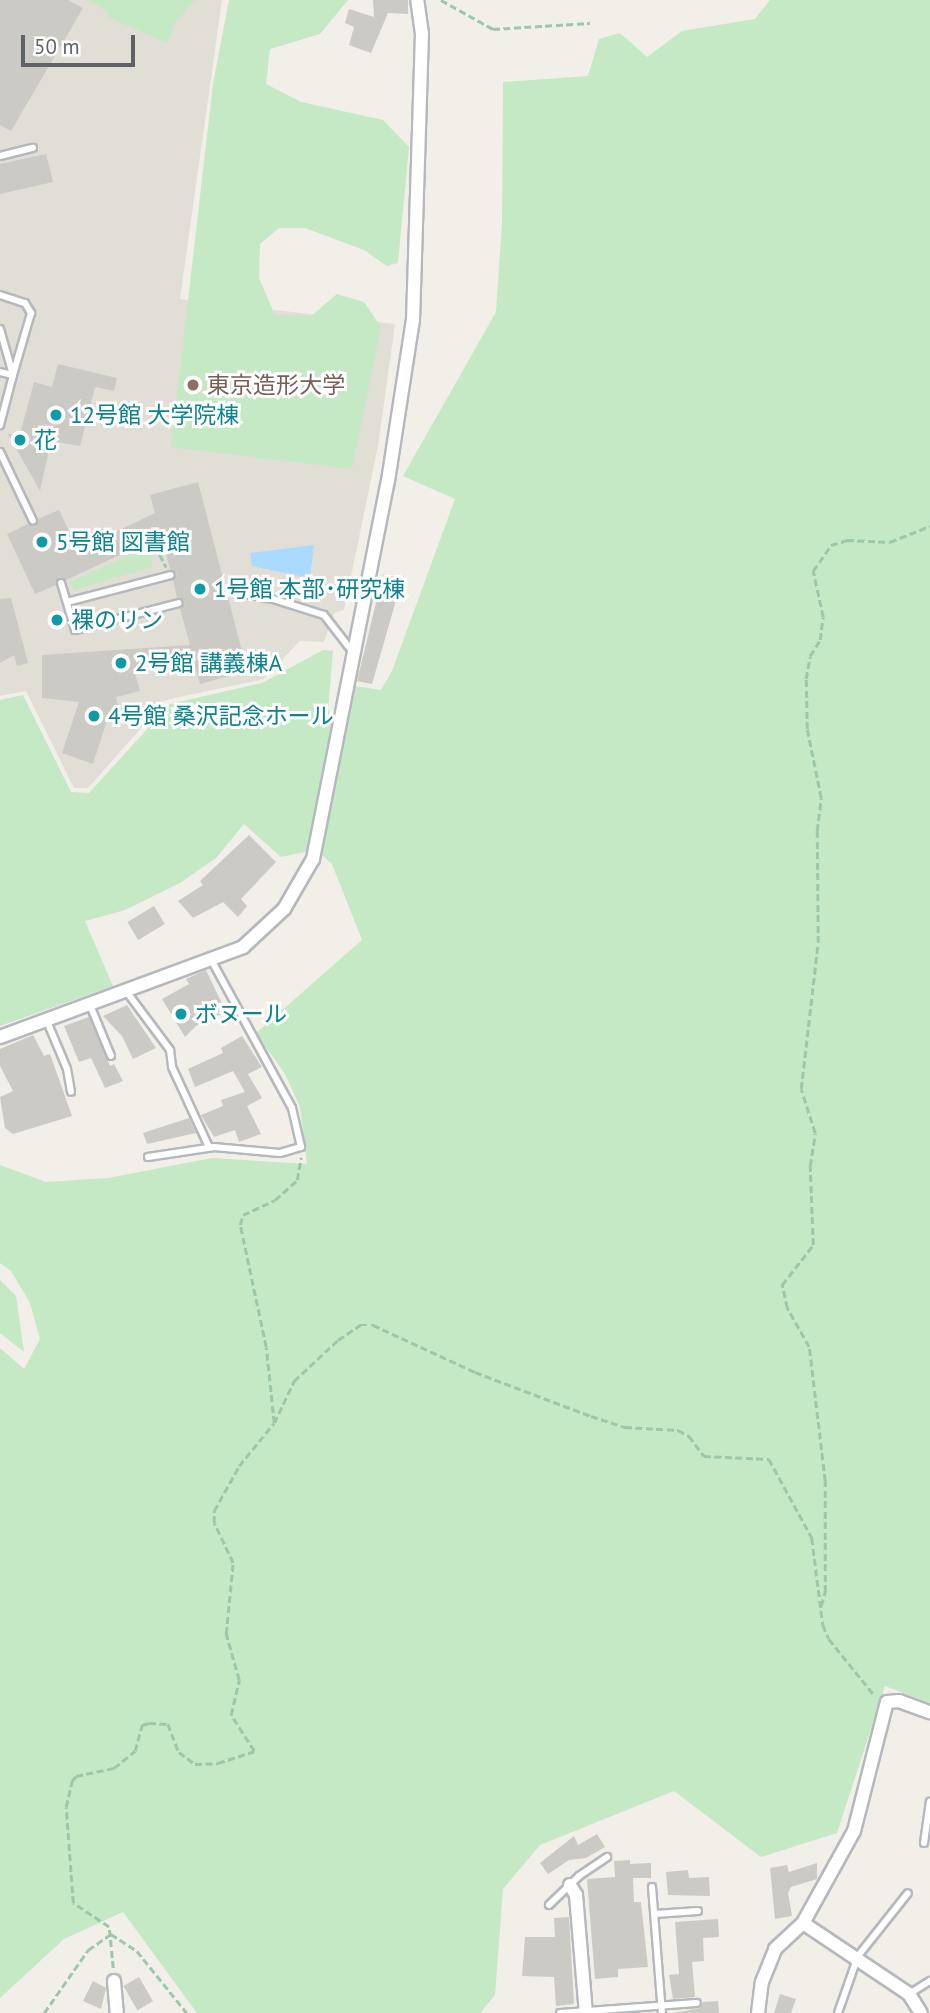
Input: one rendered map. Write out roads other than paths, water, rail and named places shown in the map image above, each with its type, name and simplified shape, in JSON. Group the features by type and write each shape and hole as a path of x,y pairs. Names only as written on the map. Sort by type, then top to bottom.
{"street":[{"path":"0,1037 212,961 243,947 276,920 313,859 354,654 413,320 422,34 417,0"},
{"path":"758,2013 762,1982 775,1949 803,1923 854,1831 887,1702 899,1700 930,1712"},
{"path":"569,1885 576,1895 586,2012"},
{"path":"803,1923 858,1956 909,1994 921,2013"},
{"path":"114,1982 117,2013"}],"lane":[{"path":"0,156 33,148"},
{"path":"0,295 25,303 31,313 0,425"},
{"path":"0,329 13,375"},
{"path":"0,372 13,375"},
{"path":"0,452 33,521"},
{"path":"67,602 171,575"},
{"path":"61,583 75,630 179,603"},
{"path":"228,591 273,599 324,615 354,654"},
{"path":"148,1157 209,1147 299,1150 301,1137 292,1108 212,961"},
{"path":"126,991 170,1050 172,1067 209,1147"},
{"path":"90,1005 111,1056"},
{"path":"46,1019 68,1069 71,1092"},
{"path":"924,1843 930,1801"},
{"path":"550,1905 569,1885 607,1857"},
{"path":"652,1886 662,2009"},
{"path":"838,2013 858,1956 908,1893"},
{"path":"655,1914 698,1911"},
{"path":"909,1994 930,1981"},
{"path":"560,2013 662,2009 697,2003"}],"water":[{"path":"314,545 310,578 252,566 250,553"}],"place":[{"name":"東京造形大学","path":"193,385"},
{"name":"12号館 大学院棟","path":"56,415"},
{"name":"花","path":"20,440"},
{"name":"5号館 図書館","path":"42,542"},
{"name":"1号館 本部･研究棟","path":"200,589"},
{"name":"裸のリン","path":"57,620"},
{"name":"2号館 講義棟A","path":"121,663"},
{"name":"4号館 桑沢記念ホール","path":"94,716"},
{"name":"ボヌール","path":"181,1014"}]}
